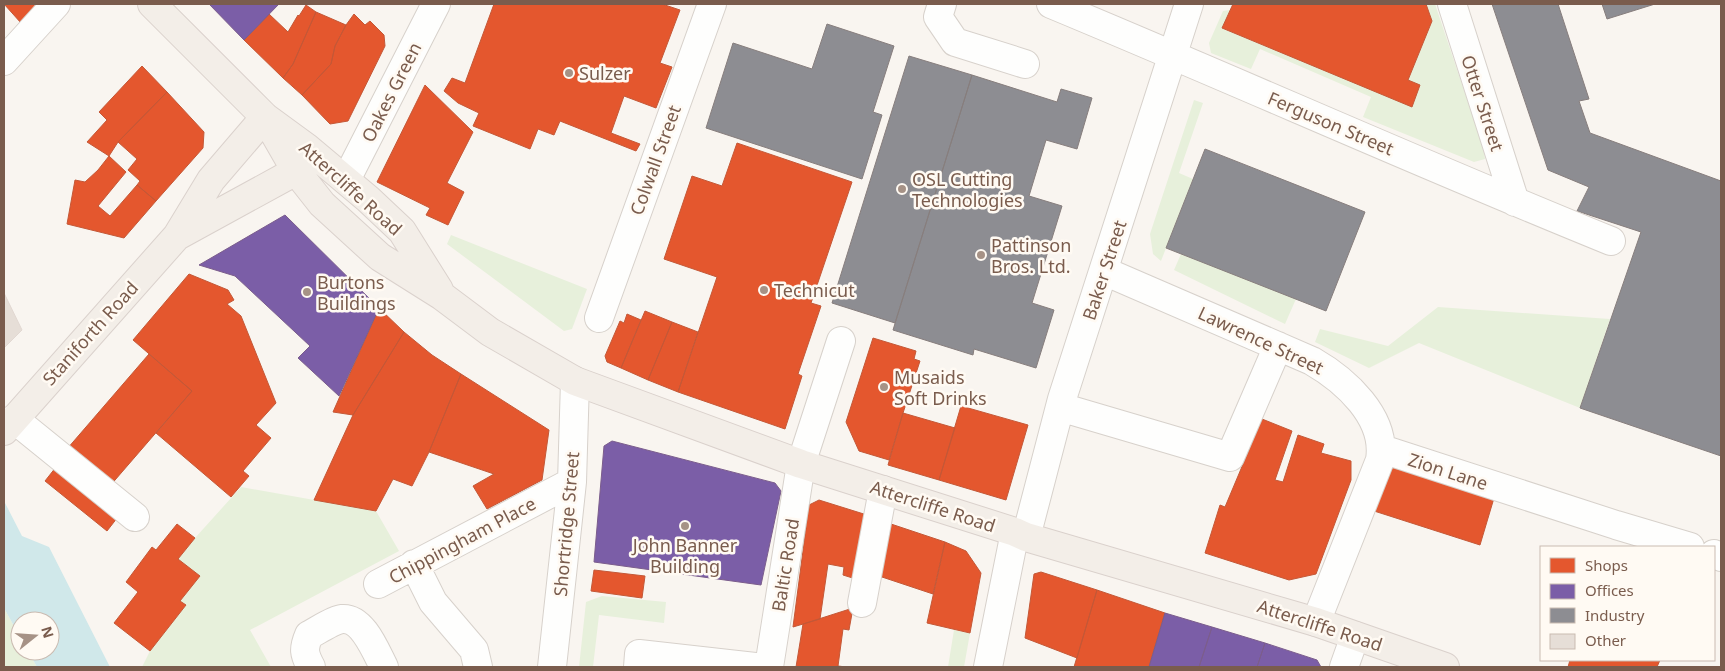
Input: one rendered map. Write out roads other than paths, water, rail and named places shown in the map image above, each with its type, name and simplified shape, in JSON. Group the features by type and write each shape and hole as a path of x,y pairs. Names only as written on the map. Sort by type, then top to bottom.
{"main road":[{"name":"Attercliffe Road","path":"152,4 265,116 301,159 322,204 380,257 442,296 490,332 575,380 801,464 1020,534 1316,622 1445,667"},
{"name":"Staniforth Road","path":"9,425 177,236 211,180 265,116"},
{"name":"Attercliffe Road","path":"301,159 346,180 402,231 442,296"},
{"name":"Staniforth Road","path":"177,236 301,159"}],"street":[{"path":"4,60 56,4"},
{"name":"Oakes Green","path":"346,180 436,4"},
{"name":"Colwall Street","path":"599,318 609,259 634,188 712,4"},
{"path":"942,4 938,17 955,42 1025,64"},
{"name":"Ferguson Street","path":"1051,4 1173,54 1515,202 1611,241"},
{"name":"Baker Street","path":"988,667 1020,534 1190,4"},
{"name":"Otter Street","path":"1452,4 1515,202"},
{"name":"Lawrence Street","path":"1104,270 1312,361 1334,373 1368,411 1377,429 1382,450"},
{"name":"Baltic Road","path":"769,667 801,464 841,341"},
{"path":"1060,407 1230,457 1278,346"},
{"name":"Shortridge Street","path":"552,667 572,482 575,380"},
{"path":"9,425 135,517"},
{"path":"1316,622 1380,460 1382,450"},
{"name":"Zion Lane","path":"1382,450 1687,546"},
{"name":"Chippingham Place","path":"378,584 572,482"},
{"path":"862,603 883,490"},
{"path":"414,564 433,602 474,650 478,667"},
{"path":"311,667 306,658 304,647 309,635 341,619 354,621 367,634 384,667"},
{"path":"1344,667 1355,636"},
{"path":"638,667 639,654 755,667"}],"water":[{"path":"4,501 22,536 49,547 110,667 37,667 34,661 60,661 60,611 10,611 10,619 4,608"}],"place":[{"name":"Sulzer","path":"569,73"},
{"name":"OSL Cutting Technologies","path":"902,189"},
{"name":"Pattinson Bros. Ltd.","path":"981,255"},
{"name":"Technicut","path":"764,290"},
{"name":"Burtons Buildings","path":"307,292"},
{"name":"Musaids Soft Drinks","path":"884,387"},
{"name":"John Banner Building","path":"685,526"}]}
